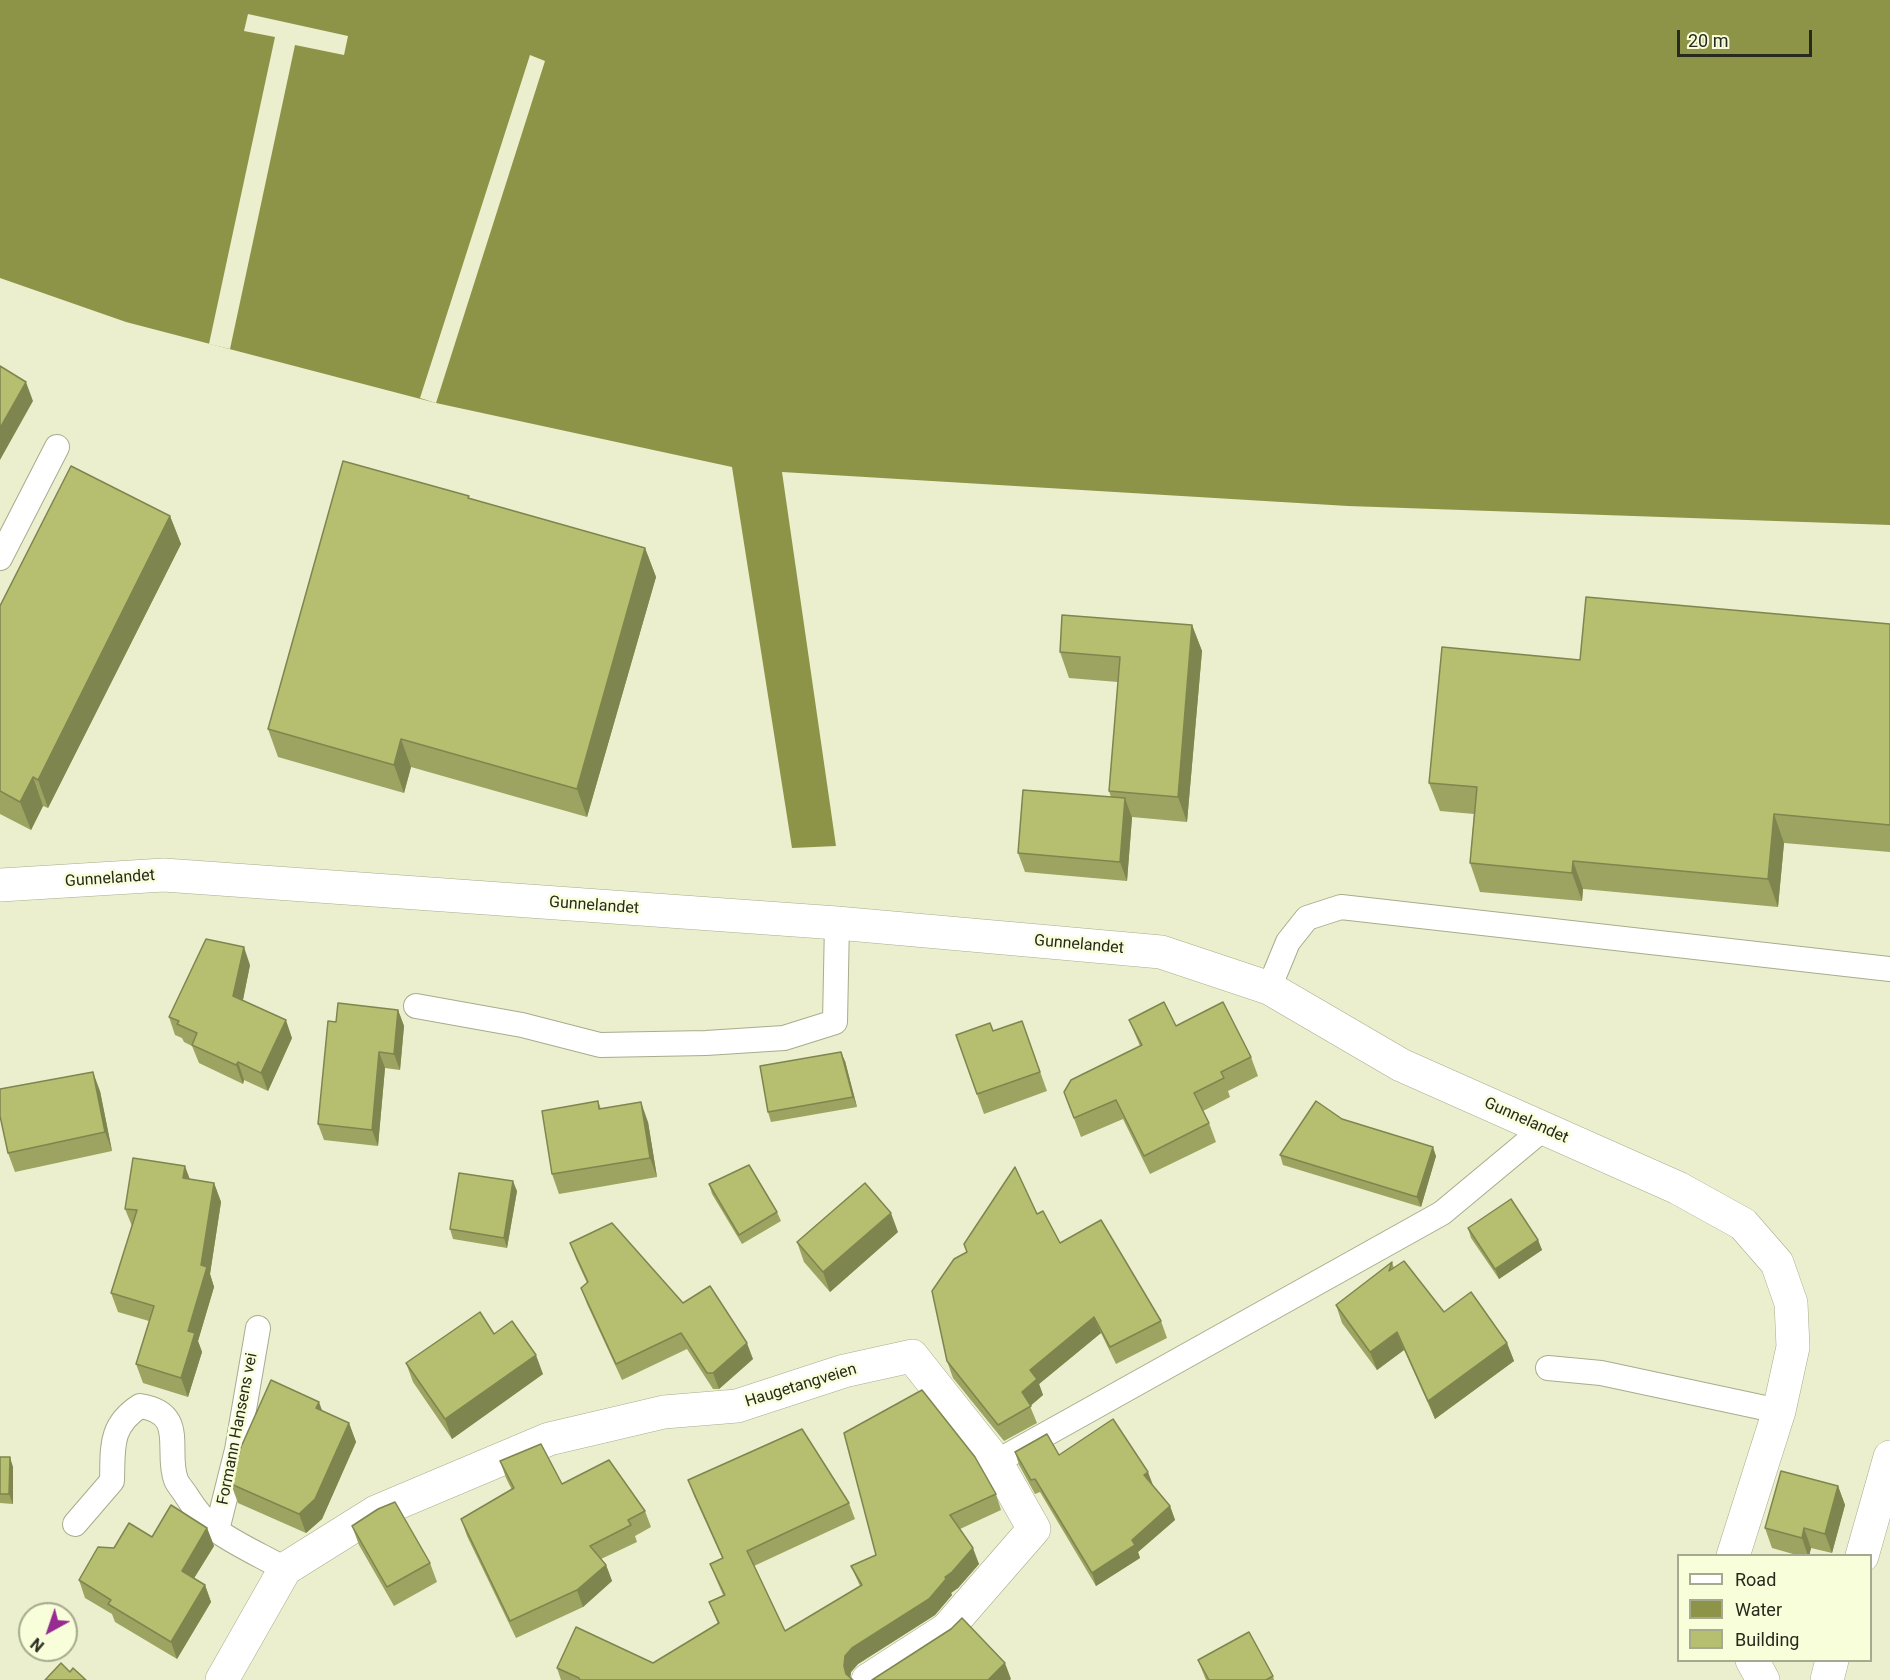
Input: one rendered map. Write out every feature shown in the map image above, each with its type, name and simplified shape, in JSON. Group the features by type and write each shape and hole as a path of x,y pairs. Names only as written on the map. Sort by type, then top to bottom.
{"street":[{"name":"Gunnelandet","path":"0,885 164,875 837,923 1161,952 1269,988 1401,1065 1678,1188 1743,1224 1777,1263 1791,1303 1793,1347 1779,1411 1734,1554"},
{"name":"Haugetangveien","path":"285,1569 376,1512 549,1439 664,1412 737,1406 843,1371 912,1356 996,1462 1034,1528 947,1629 868,1680"},
{"path":"1863,1554 1890,1457"},
{"path":"222,1680 285,1569"},
{"path":"1753,1662 1763,1680"},
{"path":"1827,1680 1832,1662"}],"lane":[{"path":"0,558 57,447"},
{"path":"1269,988 1288,942 1306,918 1341,907 1890,969"},
{"path":"416,1006 522,1025 600,1045 706,1043 784,1038 835,1022 837,923"},
{"path":"996,1462 1442,1213 1543,1129"},
{"name":"Formann Hansens vei","path":"216,1530 237,1450 258,1328"},
{"path":"1548,1368 1601,1373 1779,1411"},
{"name":"Formann Hansens vei","path":"75,1524 112,1481 112,1447 120,1425 131,1412 140,1406 149,1407 165,1418 171,1427 174,1441 171,1461 177,1481 194,1508 216,1530 285,1569"}],"water":[{"path":"0,0 1890,0 1890,525 1348,506 782,472 836,846 792,848 732,467 436,403 126,322 0,278"}],"pier":[{"path":"248,14 348,36 344,55 295,45 230,349 209,344 275,37 244,31"},
{"path":"530,55 545,61 436,403 420,398"}],"building":[{"path":"0,366 26,382 0,428"},
{"path":"343,461 645,548 577,789 401,739 394,765 268,729"},
{"path":"71,466 170,516 38,780 33,777 20,802 0,791 0,606"},
{"path":"1586,597 1890,624 1890,825 1774,814 1768,879 1573,861 1572,873 1470,863 1477,787 1429,783 1442,647 1580,660"},
{"path":"1062,615 1192,625 1178,797 1109,791 1120,657 1060,652"},
{"path":"1023,790 1125,798 1120,862 1018,853"},
{"path":"206,939 244,947 233,996 286,1020 261,1073 238,1062 236,1065 192,1045 197,1033 177,1024 179,1021 169,1017"},
{"path":"1164,1002 1176,1026 1223,1002 1251,1057 1221,1072 1224,1078 1194,1093 1209,1123 1144,1156 1116,1100 1074,1118 1064,1092 1071,1080 1142,1045 1129,1020"},
{"path":"338,1003 398,1010 394,1054 379,1052 372,1130 318,1124 328,1021 336,1022"},
{"path":"1022,1021 1040,1072 977,1094 956,1035 990,1023 993,1031"},
{"path":"841,1052 853,1097 768,1112 760,1066"},
{"path":"93,1072 105,1132 8,1153 0,1116 0,1089"},
{"path":"598,1101 599,1109 641,1102 650,1158 552,1174 542,1111"},
{"path":"1316,1101 1342,1119 1433,1147 1417,1197 1280,1155"},
{"path":"133,1158 185,1166 183,1178 214,1183 201,1265 207,1267 188,1331 195,1333 181,1378 136,1364 154,1306 111,1293 137,1210 125,1209"},
{"path":"749,1165 777,1212 739,1235 709,1184"},
{"path":"1015,1167 1037,1214 1043,1211 1060,1243 1101,1220 1161,1321 1110,1347 1094,1317 1030,1370 1037,1379 1022,1392 1031,1406 998,1425 947,1361 932,1291 954,1259 967,1252 964,1244"},
{"path":"459,1173 513,1181 504,1238 450,1229"},
{"path":"865,1183 891,1213 823,1272 797,1242"},
{"path":"1511,1199 1538,1240 1495,1269 1468,1228"},
{"path":"612,1223 683,1303 710,1286 747,1343 713,1373 707,1373 681,1333 616,1364 581,1288 588,1282 570,1243"},
{"path":"1404,1261 1444,1312 1471,1292 1507,1343 1428,1401 1397,1332 1370,1352 1336,1305 1392,1262 1389,1271"},
{"path":"480,1312 494,1334 512,1321 536,1355 445,1419 406,1363"},
{"path":"271,1380 319,1402 316,1408 349,1423 315,1499 299,1514 231,1484 241,1447"},
{"path":"922,1390 975,1457 996,1494 950,1515 973,1548 945,1577 946,1579 929,1599 852,1648 845,1656 844,1666 846,1674 853,1680 580,1680 557,1668 576,1627 653,1663 719,1623 709,1602 725,1595 710,1564 723,1558 688,1480 802,1429 849,1503 747,1551 785,1631 862,1585 851,1566 876,1555 844,1433"},
{"path":"1113,1419 1148,1472 1144,1475 1170,1506 1132,1540 1135,1545 1092,1573 1035,1479 1031,1480 1015,1452 1047,1434 1059,1455"},
{"path":"541,1444 562,1484 609,1460 645,1511 628,1520 631,1525 590,1546 606,1565 577,1590 510,1621 461,1519 514,1488 500,1461"},
{"path":"0,1457 10,1457 9,1494 0,1494"},
{"path":"1781,1471 1838,1486 1825,1534 1804,1528 1802,1538 1765,1528"},
{"path":"395,1502 430,1563 387,1587 352,1526 378,1509"},
{"path":"171,1505 207,1528 182,1571 205,1585 171,1642 108,1604 111,1600 79,1580 98,1547 114,1548 129,1523 152,1537"},
{"path":"962,1618 1005,1663 988,1680 872,1680 951,1629"},
{"path":"1249,1632 1273,1676 1266,1680 1209,1680 1198,1660"},
{"path":"61,1663 70,1672 73,1668 86,1680 45,1680"}]}
